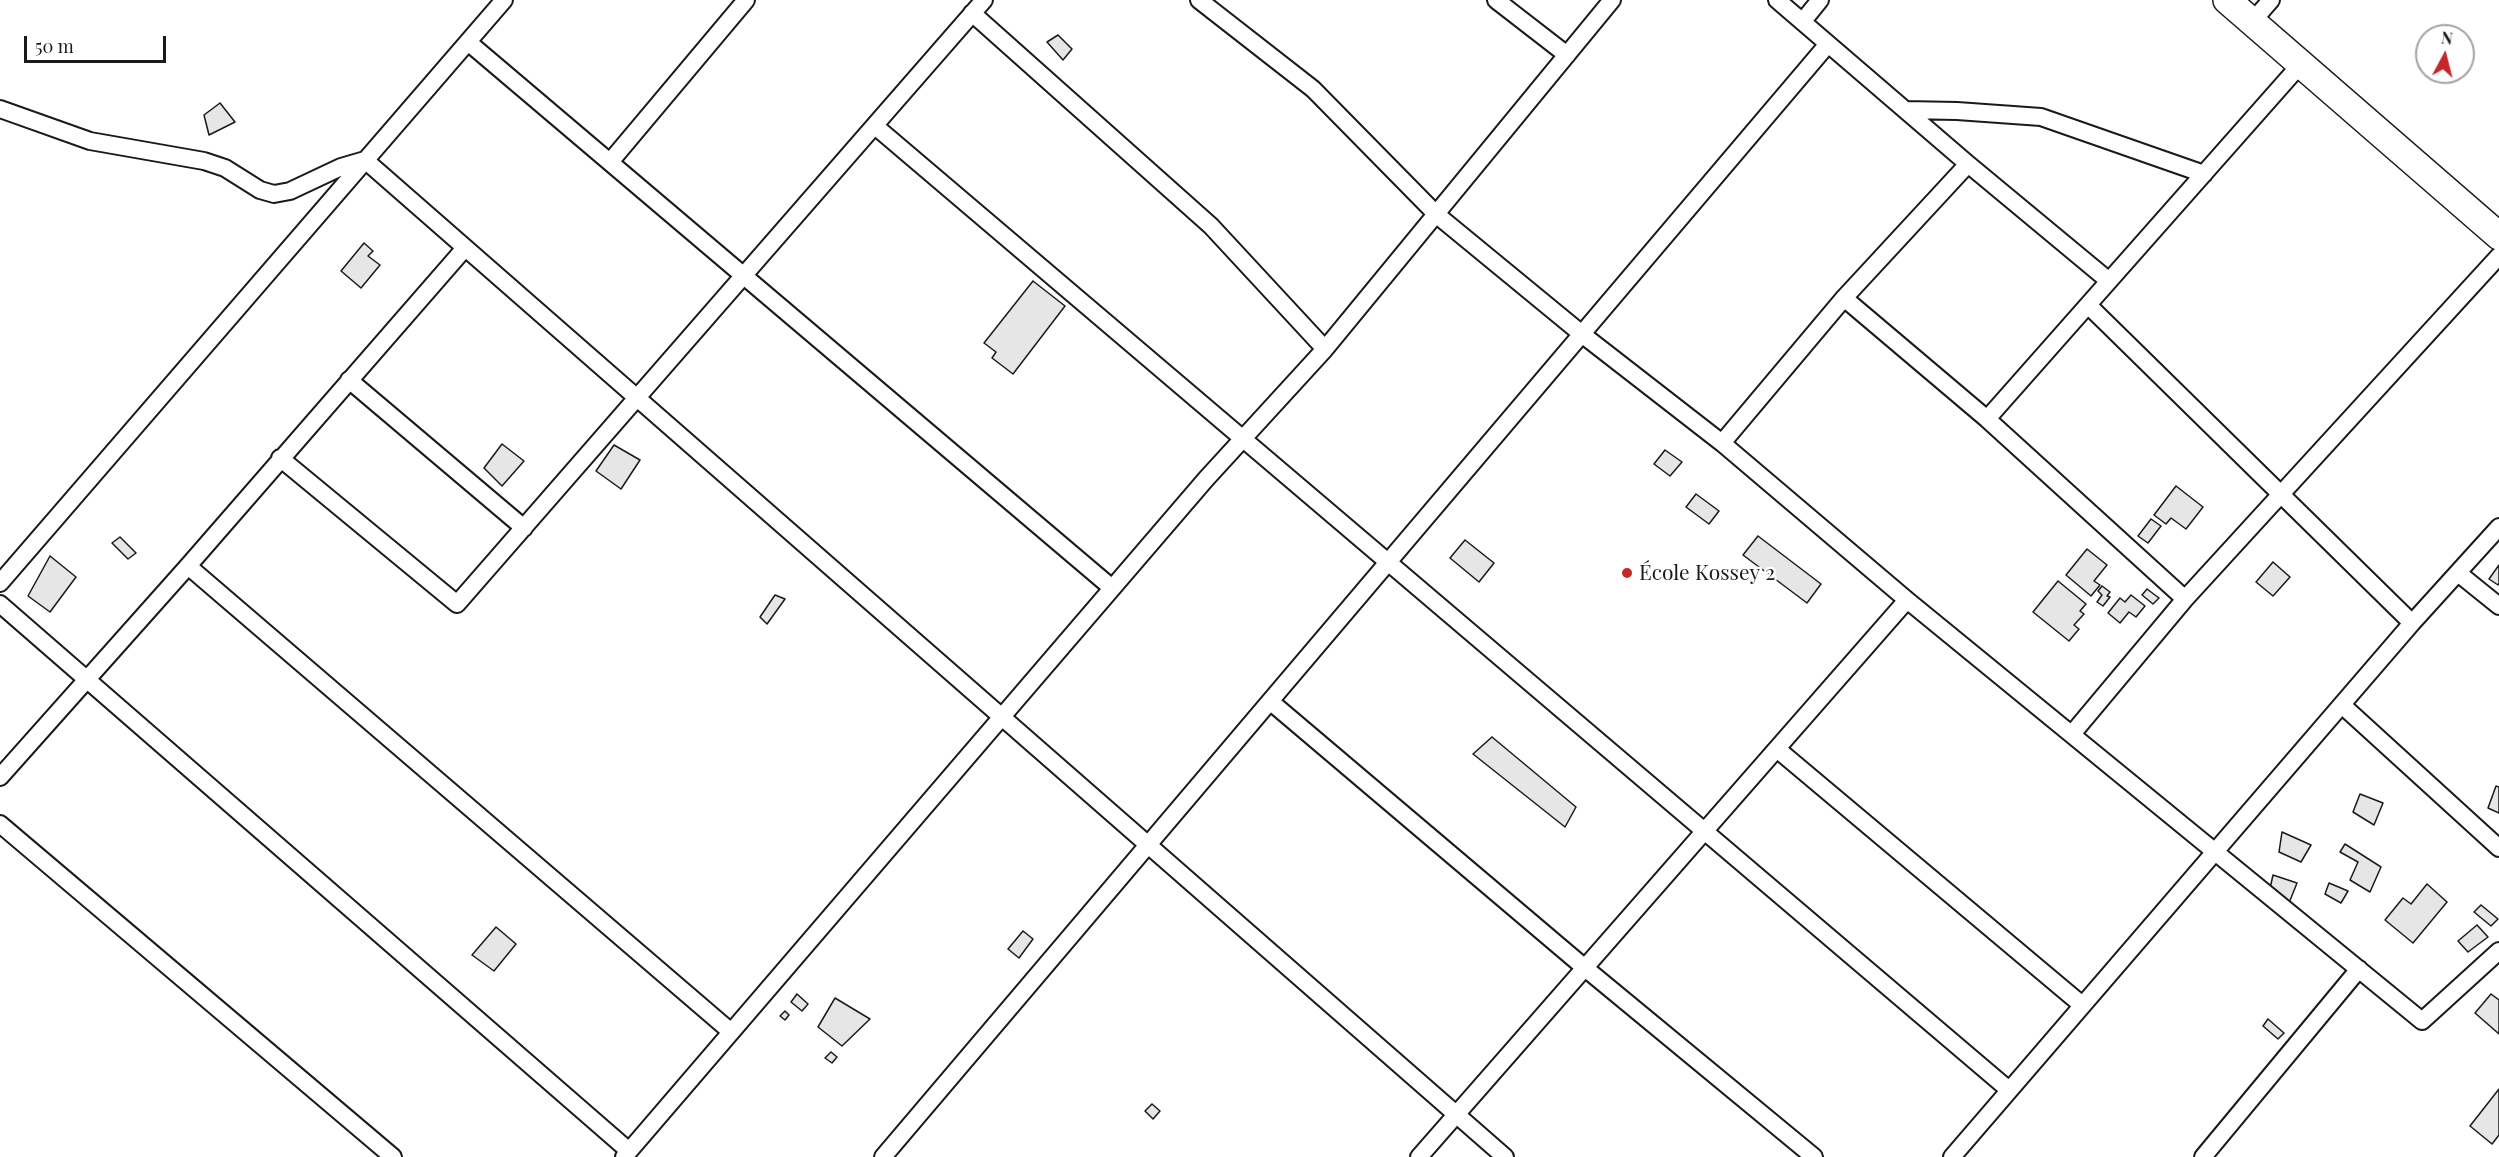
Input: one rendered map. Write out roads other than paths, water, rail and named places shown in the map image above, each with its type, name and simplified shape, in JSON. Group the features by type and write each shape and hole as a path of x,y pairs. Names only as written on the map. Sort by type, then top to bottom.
{"main road":[{"path":"2227,0 2499,236"}],"street":[{"path":"0,583 504,0"},
{"path":"610,162 746,0"},
{"path":"1199,0 1313,90 1437,215 1583,335 1722,443 1907,600 2422,1021 2499,951"},
{"path":"1496,0 1567,55"},
{"path":"0,604 626,1154 1242,438 1324,349 1437,215 1612,0"},
{"path":"1777,0 2109,281"},
{"path":"1803,21 1820,0"},
{"path":"2252,22 2271,0"},
{"path":"280,458 457,604 978,6 1211,226 1324,349"},
{"path":"468,42 1112,588"},
{"path":"883,1157 1828,44"},
{"path":"1987,419 2300,64"},
{"path":"0,109 90,141 204,161 225,168 260,190 274,194 290,191 341,167 365,160"},
{"path":"1905,110 2041,117 2204,174"},
{"path":"875,126 2009,1090"},
{"path":"365,160 1505,1157"},
{"path":"1722,443 1844,298 1968,164"},
{"path":"0,777 188,566 465,248"},
{"path":"2072,734 2185,599 2499,256"},
{"path":"1844,298 1987,419 2185,599"},
{"path":"2088,305 2412,623"},
{"path":"349,380 524,528"},
{"path":"1952,1157 2214,850 2499,527"},
{"path":"188,566 730,1031"},
{"path":"2458,573 2499,606"},
{"path":"1419,1157 1907,600"},
{"path":"1270,702 1585,968 1815,1157"},
{"path":"2342,705 2499,848"},
{"path":"1777,749 2082,1005"},
{"path":"0,824 381,1153"},
{"path":"2203,1157 2359,969"}],"place":[{"name":"École Kossey 2","path":"1627,573"}]}
